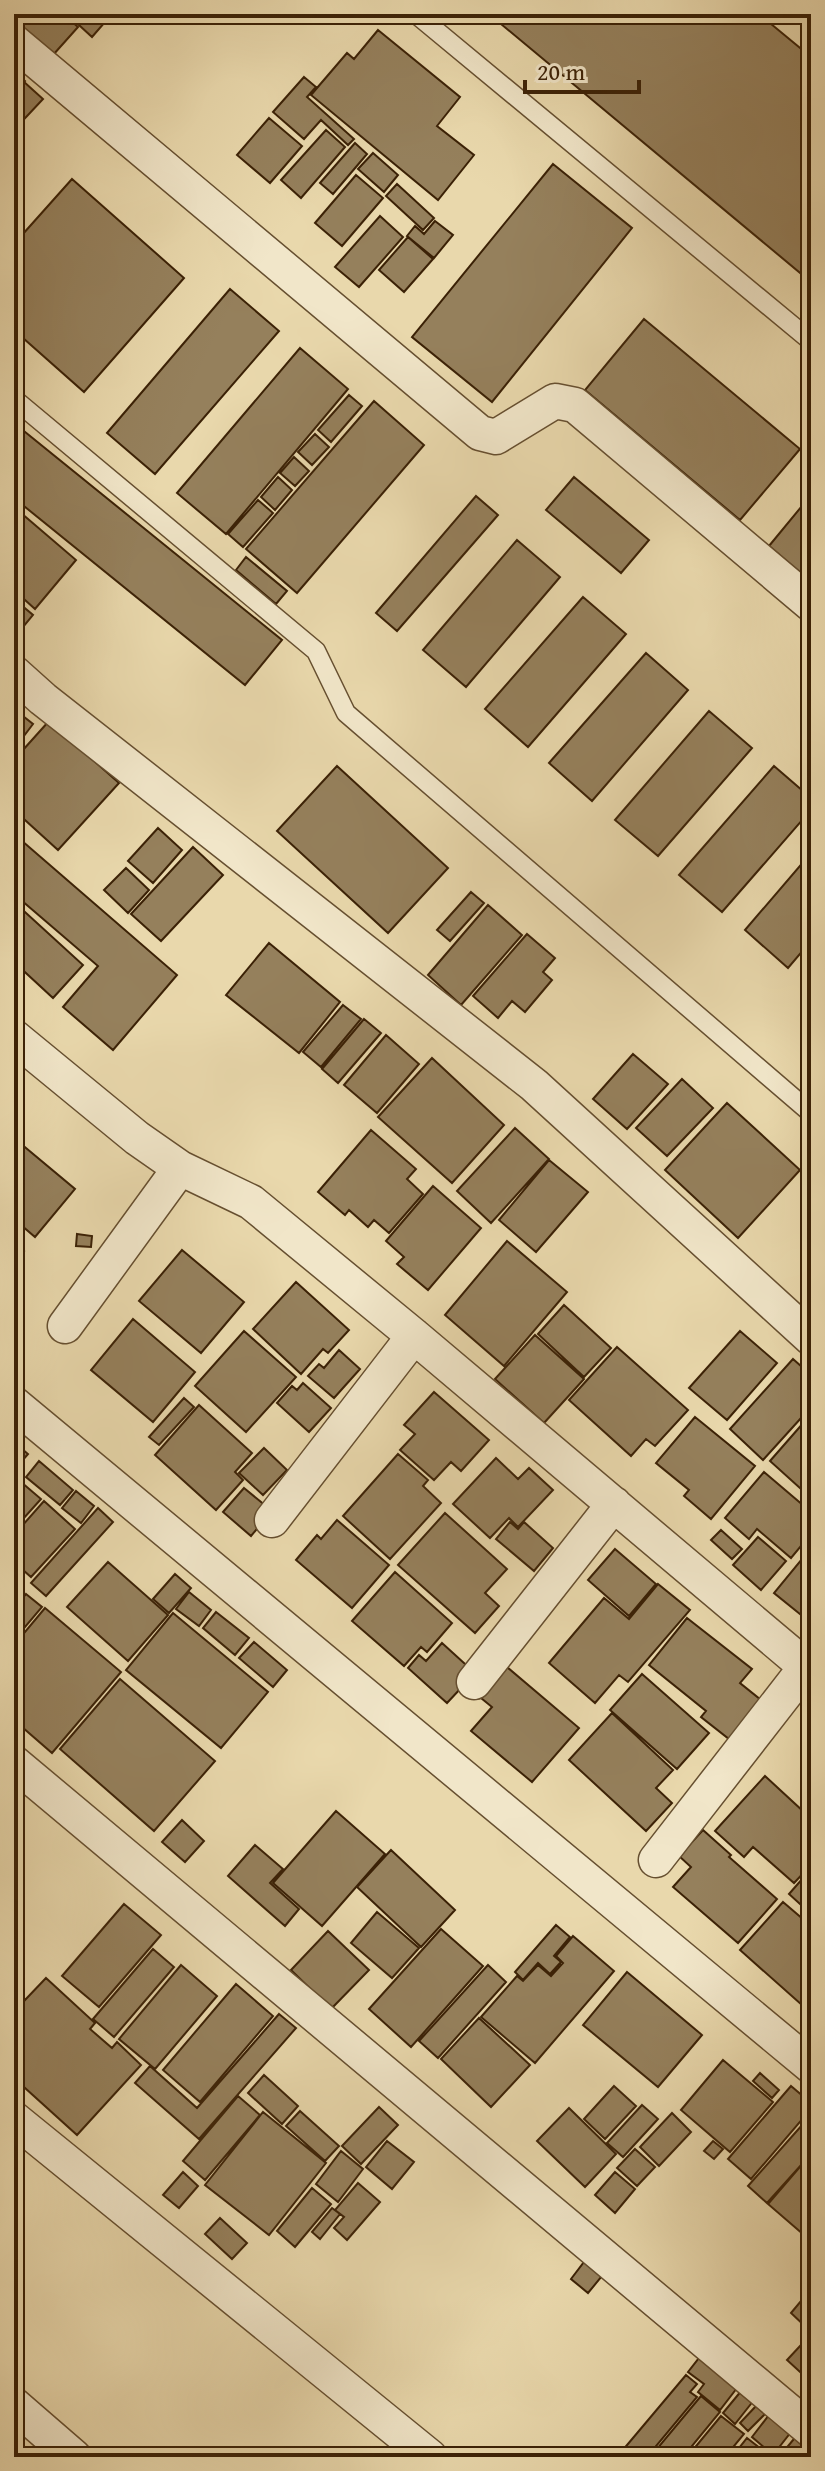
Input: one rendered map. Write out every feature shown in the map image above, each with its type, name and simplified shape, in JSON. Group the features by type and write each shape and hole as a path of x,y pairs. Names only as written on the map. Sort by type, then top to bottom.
{"street":[{"path":"14,42 480,433 496,437 555,401 575,405 811,604"},
{"path":"14,673 534,1085 811,1338"},
{"path":"14,1037 137,1138 180,1168 251,1202 808,1669 656,1860"},
{"path":"65,1326 180,1168"},
{"path":"272,1520 414,1336"},
{"path":"14,1404 811,2066"},
{"path":"474,1682 614,1504"},
{"path":"14,1763 811,2430"},
{"path":"14,2119 430,2457"},
{"path":"14,2405 74,2457"}],"lane":[{"path":"416,14 811,341"},
{"path":"14,399 316,651 346,713 811,1113"}],"building":[{"path":"14,14 63,14 78,27 53,55 14,21"},
{"path":"67,14 112,14 92,37"},
{"path":"489,14 759,14 811,57 811,282"},
{"path":"378,30 460,97 437,126 474,155 438,200 311,95 347,53 354,59"},
{"path":"14,71 25,81 14,93"},
{"path":"304,77 316,87 307,97 354,139 348,145 321,120 304,139 273,112"},
{"path":"23,81 43,99 14,130 14,90"},
{"path":"269,118 302,146 270,183 237,155"},
{"path":"326,130 345,147 301,198 281,180"},
{"path":"355,143 367,154 333,194 320,183"},
{"path":"373,153 398,175 384,192 358,169"},
{"path":"553,164 632,228 492,402 412,337"},
{"path":"356,175 383,198 342,246 315,223"},
{"path":"72,179 184,278 84,392 14,330 14,244"},
{"path":"397,184 434,218 423,230 386,196"},
{"path":"380,216 403,237 359,287 335,267"},
{"path":"435,221 453,235 434,258 407,236 415,226 424,234"},
{"path":"408,237 433,259 404,292 379,270"},
{"path":"230,289 279,331 155,474 107,433"},
{"path":"644,319 800,449 740,520 585,390"},
{"path":"300,348 348,389 226,534 177,493"},
{"path":"349,395 362,406 331,442 318,430"},
{"path":"374,401 424,445 297,593 246,549"},
{"path":"14,423 282,640 245,685 14,498"},
{"path":"315,434 329,447 312,465 298,452"},
{"path":"294,457 309,471 295,486 280,473"},
{"path":"278,477 292,490 275,510 261,497"},
{"path":"574,477 649,540 621,573 546,510"},
{"path":"811,495 811,582 769,546"},
{"path":"476,496 498,515 397,631 376,613"},
{"path":"258,500 273,513 243,547 228,534"},
{"path":"14,507 76,560 35,609 14,590"},
{"path":"517,540 560,577 466,687 423,650"},
{"path":"246,557 287,591 276,604 236,570"},
{"path":"583,597 626,634 528,747 485,709"},
{"path":"14,599 33,615 14,638"},
{"path":"646,653 688,690 592,801 549,763"},
{"path":"14,709 33,724 14,749"},
{"path":"709,711 752,748 658,856 615,820"},
{"path":"49,721 119,783 58,850 14,810 14,760"},
{"path":"337,766 448,868 388,933 277,831"},
{"path":"774,766 811,798 811,810 722,912 679,875"},
{"path":"158,828 182,850 153,883 128,861"},
{"path":"14,834 177,975 113,1050 63,1007 98,966 14,894"},
{"path":"193,847 223,875 161,941 131,914"},
{"path":"811,853 811,941 788,968 745,930"},
{"path":"126,868 149,890 128,913 104,890"},
{"path":"471,892 484,903 450,941 437,930"},
{"path":"14,902 83,965 53,998 14,962"},
{"path":"488,905 522,935 461,1005 428,975"},
{"path":"527,934 555,958 543,972 552,980 525,1012 512,1001 498,1018 473,996"},
{"path":"269,943 340,1002 299,1053 226,995"},
{"path":"343,1005 361,1019 321,1067 303,1052"},
{"path":"364,1019 381,1033 338,1083 322,1069"},
{"path":"386,1035 419,1064 377,1113 344,1085"},
{"path":"633,1054 668,1084 627,1129 593,1099"},
{"path":"432,1058 504,1125 452,1183 378,1117"},
{"path":"682,1079 713,1108 667,1156 636,1128"},
{"path":"727,1103 800,1170 738,1238 665,1170"},
{"path":"515,1128 549,1159 491,1223 457,1191"},
{"path":"371,1130 416,1169 407,1179 423,1194 389,1233 374,1220 368,1227 349,1210 345,1215 318,1192"},
{"path":"14,1138 75,1189 35,1237 14,1219"},
{"path":"549,1160 588,1192 536,1252 499,1220"},
{"path":"433,1186 481,1228 428,1290 397,1264 404,1257 386,1241"},
{"path":"77,1234 92,1236 91,1247 76,1246"},
{"path":"507,1241 567,1292 504,1366 445,1315"},
{"path":"14,1242 24,1251 14,1263"},
{"path":"182,1250 244,1302 201,1353 139,1301"},
{"path":"296,1282 349,1330 328,1353 323,1349 301,1374 253,1329"},
{"path":"564,1305 611,1348 584,1377 538,1334"},
{"path":"133,1319 195,1372 153,1422 91,1370"},
{"path":"244,1331 296,1377 246,1432 195,1386"},
{"path":"740,1331 777,1363 727,1420 689,1388"},
{"path":"535,1335 584,1379 544,1423 495,1379"},
{"path":"617,1347 688,1410 655,1446 646,1439 631,1456 569,1400"},
{"path":"339,1350 360,1369 334,1398 308,1376 319,1364 324,1368"},
{"path":"793,1359 811,1375 811,1407 763,1460 730,1429"},
{"path":"303,1383 331,1408 309,1432 277,1403 292,1386 297,1390"},
{"path":"434,1392 489,1440 461,1471 451,1462 434,1480 400,1450 415,1434 404,1425"},
{"path":"184,1398 194,1407 159,1445 149,1437"},
{"path":"199,1405 252,1453 235,1472 243,1480 216,1510 155,1455"},
{"path":"695,1417 755,1466 711,1519 684,1496 689,1490 656,1463"},
{"path":"805,1421 811,1426 811,1498 770,1461"},
{"path":"14,1442 28,1454 15,1469 14,1468"},
{"path":"264,1448 287,1470 263,1495 239,1473"},
{"path":"398,1454 428,1480 423,1486 441,1503 390,1559 343,1516"},
{"path":"496,1458 518,1479 529,1468 553,1490 518,1527 509,1518 490,1538 453,1504"},
{"path":"39,1461 73,1490 60,1505 26,1477"},
{"path":"764,1472 811,1512 811,1534 791,1558 757,1529 749,1539 725,1518"},
{"path":"14,1476 41,1499 14,1529"},
{"path":"244,1488 272,1511 251,1536 223,1512"},
{"path":"76,1491 94,1506 81,1523 62,1508"},
{"path":"44,1501 75,1529 31,1577 14,1562 14,1535"},
{"path":"98,1508 113,1522 46,1596 31,1583"},
{"path":"445,1513 507,1569 485,1593 499,1606 475,1633 398,1565"},
{"path":"337,1520 389,1565 352,1608 296,1560 317,1535 321,1539"},
{"path":"510,1522 518,1529 524,1522 553,1548 534,1571 496,1539"},
{"path":"721,1530 742,1549 732,1559 711,1540"},
{"path":"758,1537 786,1561 761,1590 733,1565"},
{"path":"811,1548 811,1623 774,1593"},
{"path":"615,1549 656,1584 629,1616 588,1580"},
{"path":"108,1562 168,1615 128,1661 67,1607"},
{"path":"395,1572 452,1623 427,1652 421,1647 404,1666 352,1621"},
{"path":"175,1574 191,1588 169,1613 153,1599"},
{"path":"658,1584 690,1610 628,1682 619,1675 595,1703 549,1663 604,1598 629,1619"},
{"path":"189,1592 211,1610 199,1626 176,1609"},
{"path":"26,1594 42,1607 14,1640 14,1608"},
{"path":"45,1608 121,1672 52,1753 14,1720 14,1645"},
{"path":"216,1612 249,1638 235,1655 203,1628"},
{"path":"173,1613 268,1692 221,1748 126,1670"},
{"path":"687,1618 752,1669 740,1683 761,1700 729,1739 701,1717 706,1711 649,1665"},
{"path":"254,1642 287,1670 273,1687 239,1658"},
{"path":"442,1643 475,1673 447,1703 408,1668 419,1655 426,1661"},
{"path":"501,1662 579,1728 532,1782 471,1731 492,1707 475,1693"},
{"path":"642,1674 709,1733 677,1769 610,1710"},
{"path":"120,1679 215,1761 154,1831 60,1749"},
{"path":"612,1713 673,1770 656,1788 672,1803 646,1831 569,1760"},
{"path":"765,1776 804,1812 811,1805 811,1865 794,1883 753,1847 744,1857 715,1831"},
{"path":"336,1811 385,1854 322,1926 273,1883"},
{"path":"182,1820 204,1841 185,1862 162,1842"},
{"path":"703,1830 777,1899 738,1943 673,1887 691,1867 679,1856"},
{"path":"255,1845 283,1869 270,1883 299,1909 285,1926 228,1876"},
{"path":"391,1850 455,1910 421,1947 357,1887"},
{"path":"811,1869 811,1914 789,1894"},
{"path":"783,1902 811,1926 811,2013 740,1950"},
{"path":"124,1904 161,1935 99,2007 62,1976"},
{"path":"377,1912 419,1948 392,1978 351,1943"},
{"path":"556,1925 570,1937 554,1956 561,1962 550,1974 538,1963 523,1980 515,1972"},
{"path":"441,1929 483,1966 411,2047 369,2009"},
{"path":"328,1931 369,1970 331,2009 291,1970"},
{"path":"573,1936 614,1971 535,2063 481,2017 517,1976 523,1981 538,1965 551,1976 563,1963 556,1956"},
{"path":"153,1949 174,1967 114,2037 93,2019"},
{"path":"181,1965 217,1996 155,2069 119,2039"},
{"path":"488,1965 506,1982 438,2058 419,2041"},
{"path":"627,1972 702,2035 658,2087 583,2025"},
{"path":"46,1978 95,2023 90,2029 112,2048 117,2042 141,2065 77,2135 14,2078 14,1990 25,2000"},
{"path":"236,1984 273,2016 200,2102 163,2070"},
{"path":"279,2014 296,2028 199,2139 135,2083 150,2066 197,2108"},
{"path":"479,2018 530,2065 491,2107 441,2059"},
{"path":"723,2060 773,2102 730,2152 681,2110"},
{"path":"760,2073 779,2090 772,2098 753,2081"},
{"path":"264,2075 298,2106 282,2124 248,2093"},
{"path":"614,2086 636,2106 605,2139 584,2119"},
{"path":"791,2086 811,2103 811,2109 751,2179 728,2159"},
{"path":"238,2096 260,2115 205,2180 183,2161"},
{"path":"642,2105 658,2119 623,2157 607,2143"},
{"path":"379,2107 398,2125 361,2164 342,2146"},
{"path":"569,2108 616,2154 585,2187 537,2141"},
{"path":"300,2111 339,2146 325,2161 286,2126"},
{"path":"263,2112 326,2163 269,2235 205,2185"},
{"path":"672,2113 691,2132 659,2166 640,2147"},
{"path":"811,2115 811,2154 767,2203 748,2186"},
{"path":"387,2141 414,2162 392,2189 366,2167"},
{"path":"713,2141 723,2149 714,2159 704,2151"},
{"path":"635,2149 655,2167 637,2186 617,2168"},
{"path":"341,2151 363,2169 338,2202 316,2184"},
{"path":"811,2154 811,2241 768,2204"},
{"path":"183,2172 198,2186 179,2208 163,2195"},
{"path":"615,2172 635,2189 615,2213 595,2195"},
{"path":"358,2183 380,2202 347,2240 334,2228 344,2217 335,2210"},
{"path":"312,2188 331,2204 295,2247 277,2231"},
{"path":"332,2208 340,2214 320,2239 312,2232"},
{"path":"220,2218 247,2243 232,2259 205,2234"},
{"path":"584,2262 602,2276 588,2293 571,2279"},
{"path":"811,2289 811,2326 808,2329 791,2313"},
{"path":"801,2345 811,2354 811,2382 787,2360"},
{"path":"699,2358 737,2388 720,2410 698,2392 704,2384 688,2372"},
{"path":"686,2375 697,2384 690,2392 697,2397 647,2457 628,2457 622,2451"},
{"path":"742,2390 754,2400 735,2424 723,2413"},
{"path":"701,2396 720,2412 683,2457 651,2456"},
{"path":"756,2406 765,2414 748,2431 740,2423"},
{"path":"769,2415 791,2432 773,2455 752,2437"},
{"path":"721,2416 744,2434 725,2457 687,2457"},
{"path":"798,2434 811,2445 811,2457 779,2457"},
{"path":"747,2438 770,2456 770,2457 732,2457"}]}
